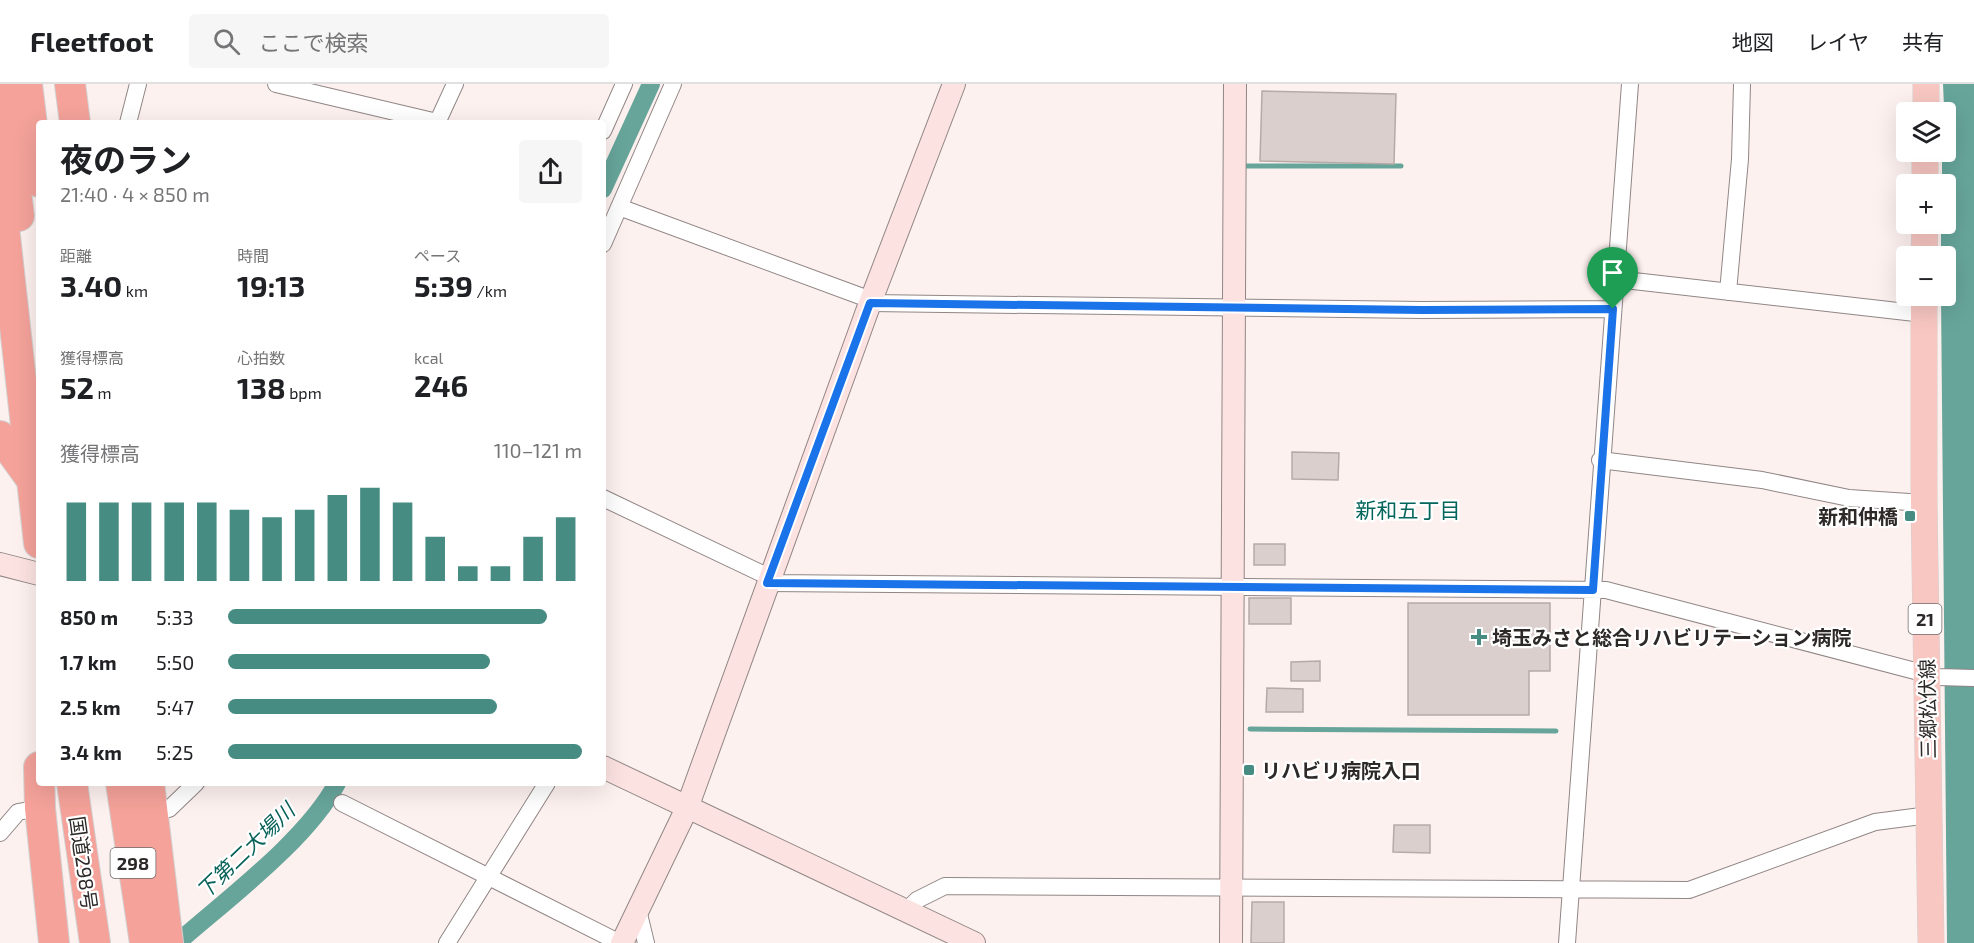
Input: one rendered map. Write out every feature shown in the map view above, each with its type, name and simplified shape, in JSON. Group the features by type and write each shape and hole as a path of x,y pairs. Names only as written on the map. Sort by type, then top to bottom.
{"highway":[{"path":"3,84 36,364"},
{"path":"27,84 36,158"},
{"path":"41,84 46,120"},
{"path":"70,84 75,120"},
{"path":"0,191 36,512"},
{"path":"0,436 33,482"},
{"path":"39,786 54,943"},
{"name":"国道298号","path":"72,786 95,943"},
{"path":"85,786 106,943"},
{"path":"110,786 130,943"},
{"name":"298","path":"121,786 145,943"},
{"path":"151,797 166,929"}],"main road":[{"path":"1926,84 1926,102"},
{"name":"三郷松伏線","path":"1924,306 1924,503 1932,675 1929,815 1931,943"}],"street":[{"path":"129,120 138,84"},
{"path":"276,84 432,120"},
{"path":"442,120 455,84"},
{"path":"606,124 624,84"},
{"path":"606,237 674,84"},
{"path":"342,802 621,943 687,808 768,580 954,84"},
{"path":"1231,943 1235,84"},
{"path":"1567,943 1593,590 1600,460 1630,84"},
{"path":"1728,292 1740,159 1742,84"},
{"path":"619,207 871,302 1234,308 1613,309"},
{"path":"1616,279 1728,292 1896,303"},
{"path":"1600,460 1762,480 1850,498 1924,503"},
{"path":"606,499 768,580 1234,589 1606,590 1932,675 1974,678"},
{"path":"0,564 36,573"},
{"path":"606,768 974,943"},
{"path":"151,797 169,809 193,786"},
{"path":"447,943 545,786"},
{"path":"0,833 18,812 40,808"},
{"path":"906,910 917,900 945,886 1689,890 1875,822 1929,815"},
{"path":"638,910 646,943"}],"water":[{"path":"1943,84 1974,84 1974,943 1947,943 1941,306 1956,306 1956,246 1941,246 1941,234 1956,234 1956,174 1942,174 1942,162 1956,162 1956,102 1944,102"}],"building":[{"path":"1262,91 1396,94 1394,164 1260,161"},
{"path":"1292,452 1339,453 1338,480 1292,479"},
{"path":"1254,544 1285,544 1285,565 1254,565"},
{"path":"1249,598 1291,598 1291,624 1249,624"},
{"name":"埼玉みさと総合リハビリテーション病院","path":"1408,603 1550,603 1550,671 1529,671 1529,715 1408,715"},
{"path":"1320,661 1320,681 1291,681 1291,662"},
{"path":"1267,688 1303,689 1303,712 1266,712"},
{"path":"1394,825 1430,825 1430,853 1393,852"},
{"path":"1252,902 1284,902 1284,943 1251,943"}],"waterway":[{"name":"下第二大場川","path":"606,182 651,84"},
{"path":"1241,166 1401,166"},
{"path":"1250,729 1556,731"},
{"name":"下第二大場川","path":"177,943 287,847 307,826 335,786"}],"place":[{"name":"新和仲橋","path":"1910,516"},
{"name":"埼玉みさと総合リハビリテーション病院","path":"1479,637"},
{"name":"リハビリ病院入口","path":"1249,770"}],"district":[{"name":"新和五丁目","path":"1408,509"}],"route":[{"path":"870,303 1422,310 1613,309 1600,460 1593,590 1234,589 767,583 870,303"}]}
